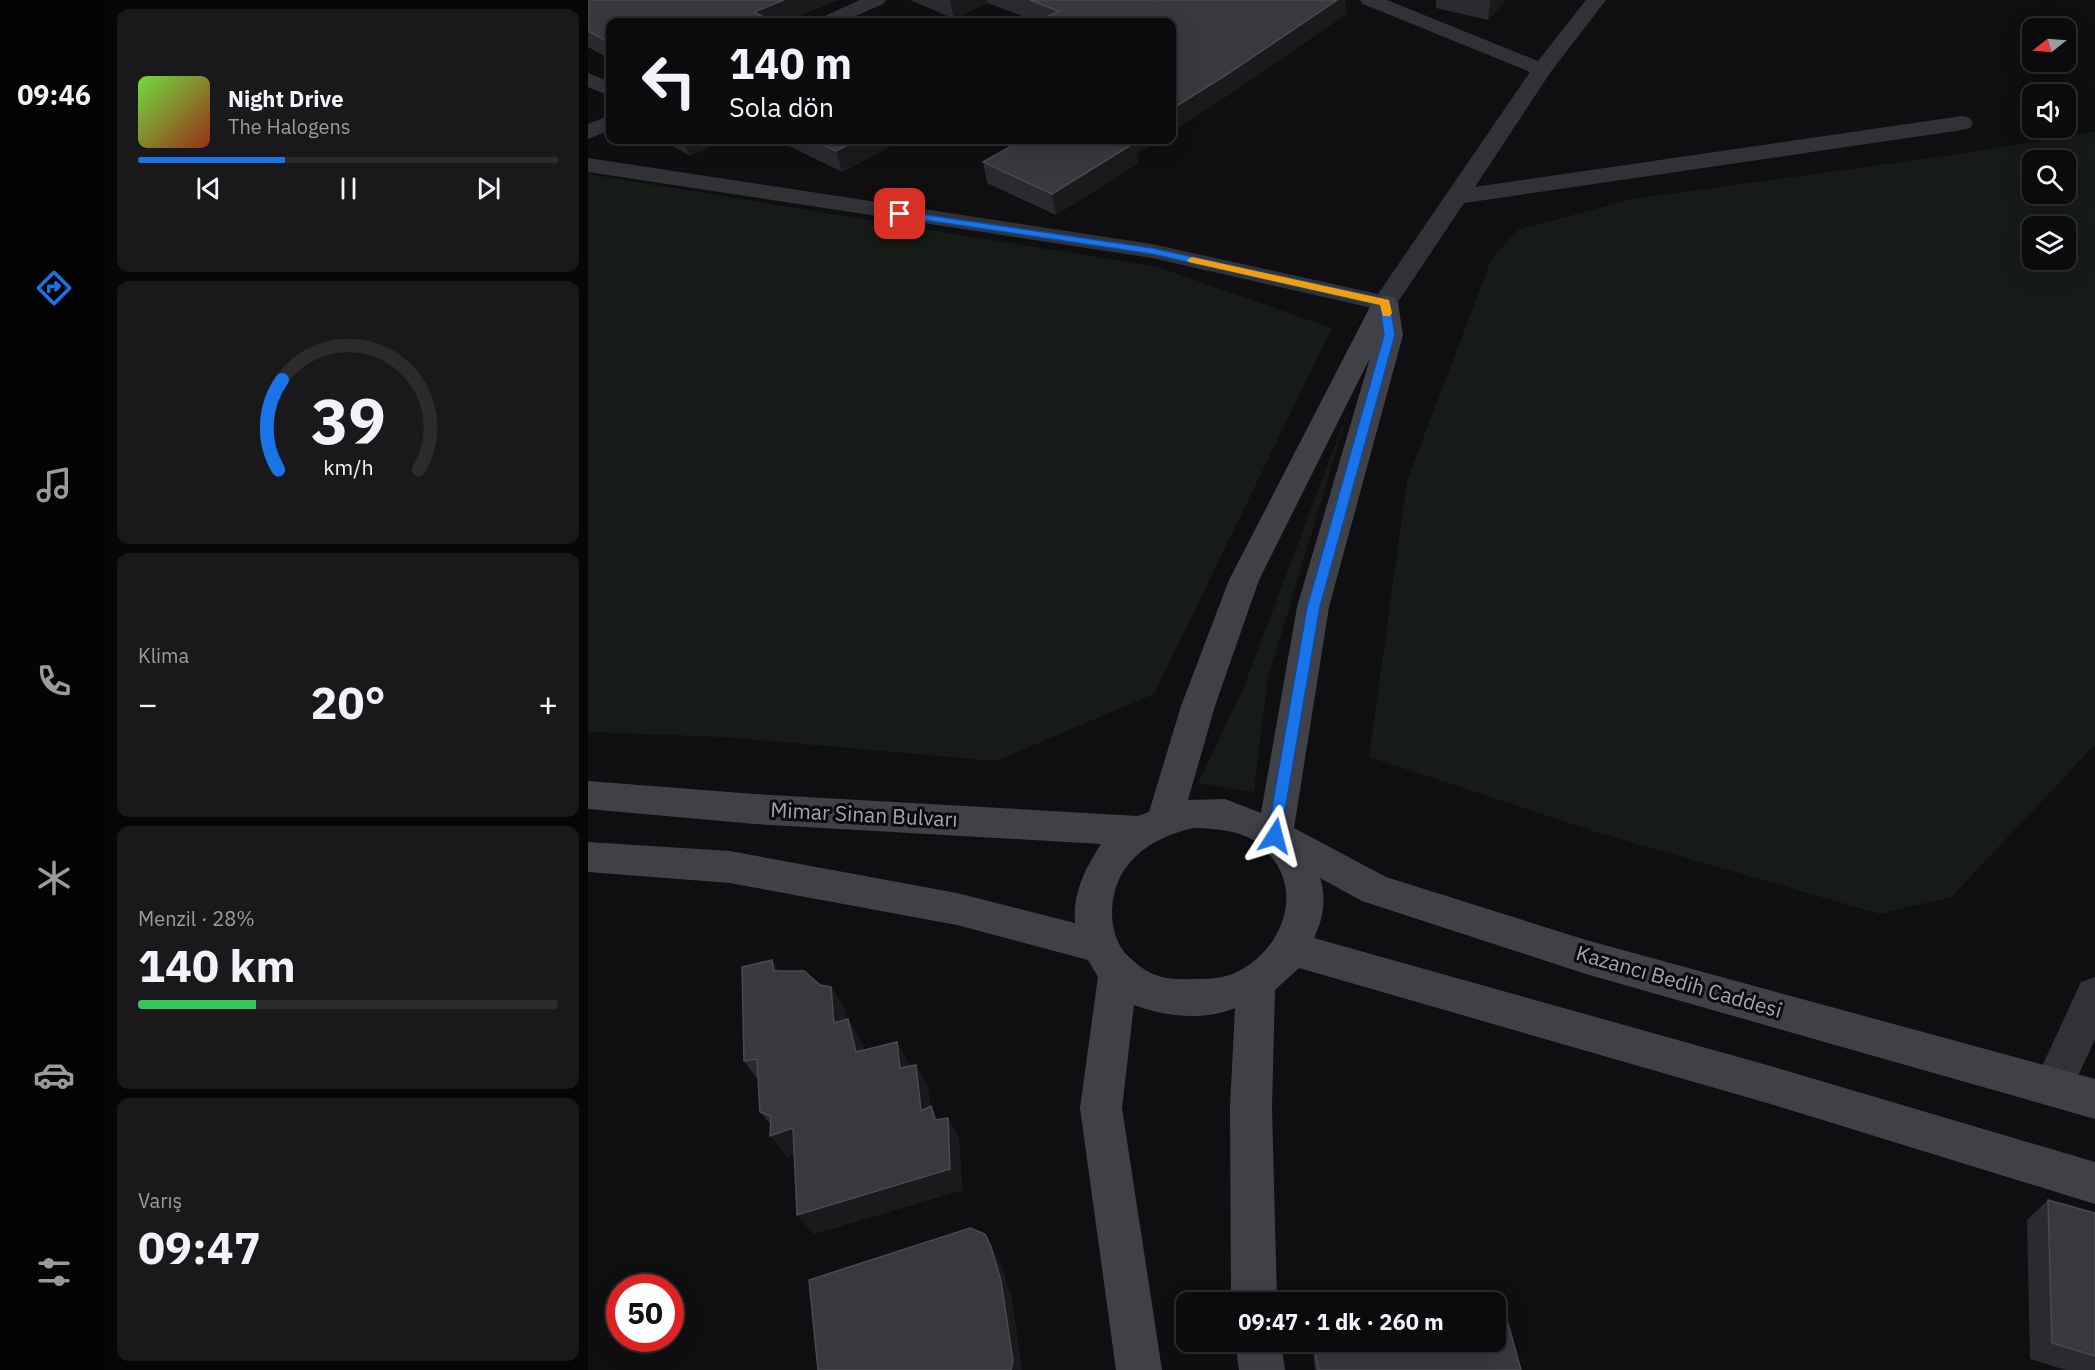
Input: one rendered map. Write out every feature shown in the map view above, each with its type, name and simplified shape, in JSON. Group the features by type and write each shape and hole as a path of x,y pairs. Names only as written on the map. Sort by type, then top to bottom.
{"main road":[{"path":"1152,825 1244,580 1385,303"},
{"path":"1275,836 1313,607 1390,335 1385,303"},
{"name":"Mimar Sinan Bulvarı","path":"588,795 766,810 1152,825"},
{"path":"588,857 730,867 957,909 1108,959 1141,989 1168,998 1198,1000 1228,995 1256,983 1276,968 1292,949 1305,919 1306,887 1295,859 1275,836 1250,821 1223,814 1193,813 1152,825 1114,853 1096,882 1091,914 1108,959 1101,1108 1139,1370"},
{"name":"Kazancı Bedih Caddesi","path":"1275,836 1375,890 1586,957 2095,1099"},
{"path":"1292,949 1774,1086 2095,1183"},
{"path":"1254,1292 1251,1106 1256,983"},
{"path":"1260,1352 1262,1370"}],"street":[{"path":"836,18 876,0"},
{"path":"1370,0 1542,70"},
{"path":"588,165 1152,251 1385,303 1542,70 1596,0"},
{"path":"588,79 606,88"},
{"path":"1456,197 1962,123"},
{"path":"588,132 606,124"},
{"path":"2053,1086 2095,995"}],"shaded area":[{"path":"2095,132 2095,745 1951,897 1880,914 1603,834 1369,757 1407,481 1492,258 1518,230 1632,199 1931,158 2057,138 2076,138 2076,135"},
{"path":"588,174 1157,267 1332,328 1154,694 996,761 724,737 588,732"},
{"path":"1349,408 1268,678 1254,792 1198,783 1244,687"}],"building":[{"path":"588,0 784,0 754,12 766,18 606,18 606,41 588,31"},
{"path":"1030,0 1337,0 1176,106 1176,18 1045,18 1059,11"},
{"path":"821,144 850,144 836,151"},
{"path":"1015,144 1133,144 1052,194 983,162"},
{"path":"772,960 774,971 804,971 820,985 831,987 834,1023 848,1019 856,1052 897,1042 900,1068 916,1065 921,1111 931,1106 935,1120 948,1118 950,1169 797,1215 793,1128 770,1136 771,1116 760,1112 757,1059 744,1061 742,967"},
{"path":"2048,1200 2095,1213 2095,1356 2052,1343"},
{"path":"970,1228 985,1234 1001,1281 1013,1361 1011,1370 818,1370 809,1280"},
{"path":"1506,1316 1521,1370 1318,1370 1315,1352 1506,1352"}],"slow traffic":[{"path":"1192,260 1385,303 1387,313"}],"route":[{"path":"900,214 1152,251 1385,303 1390,335 1313,607 1275,836"}]}
